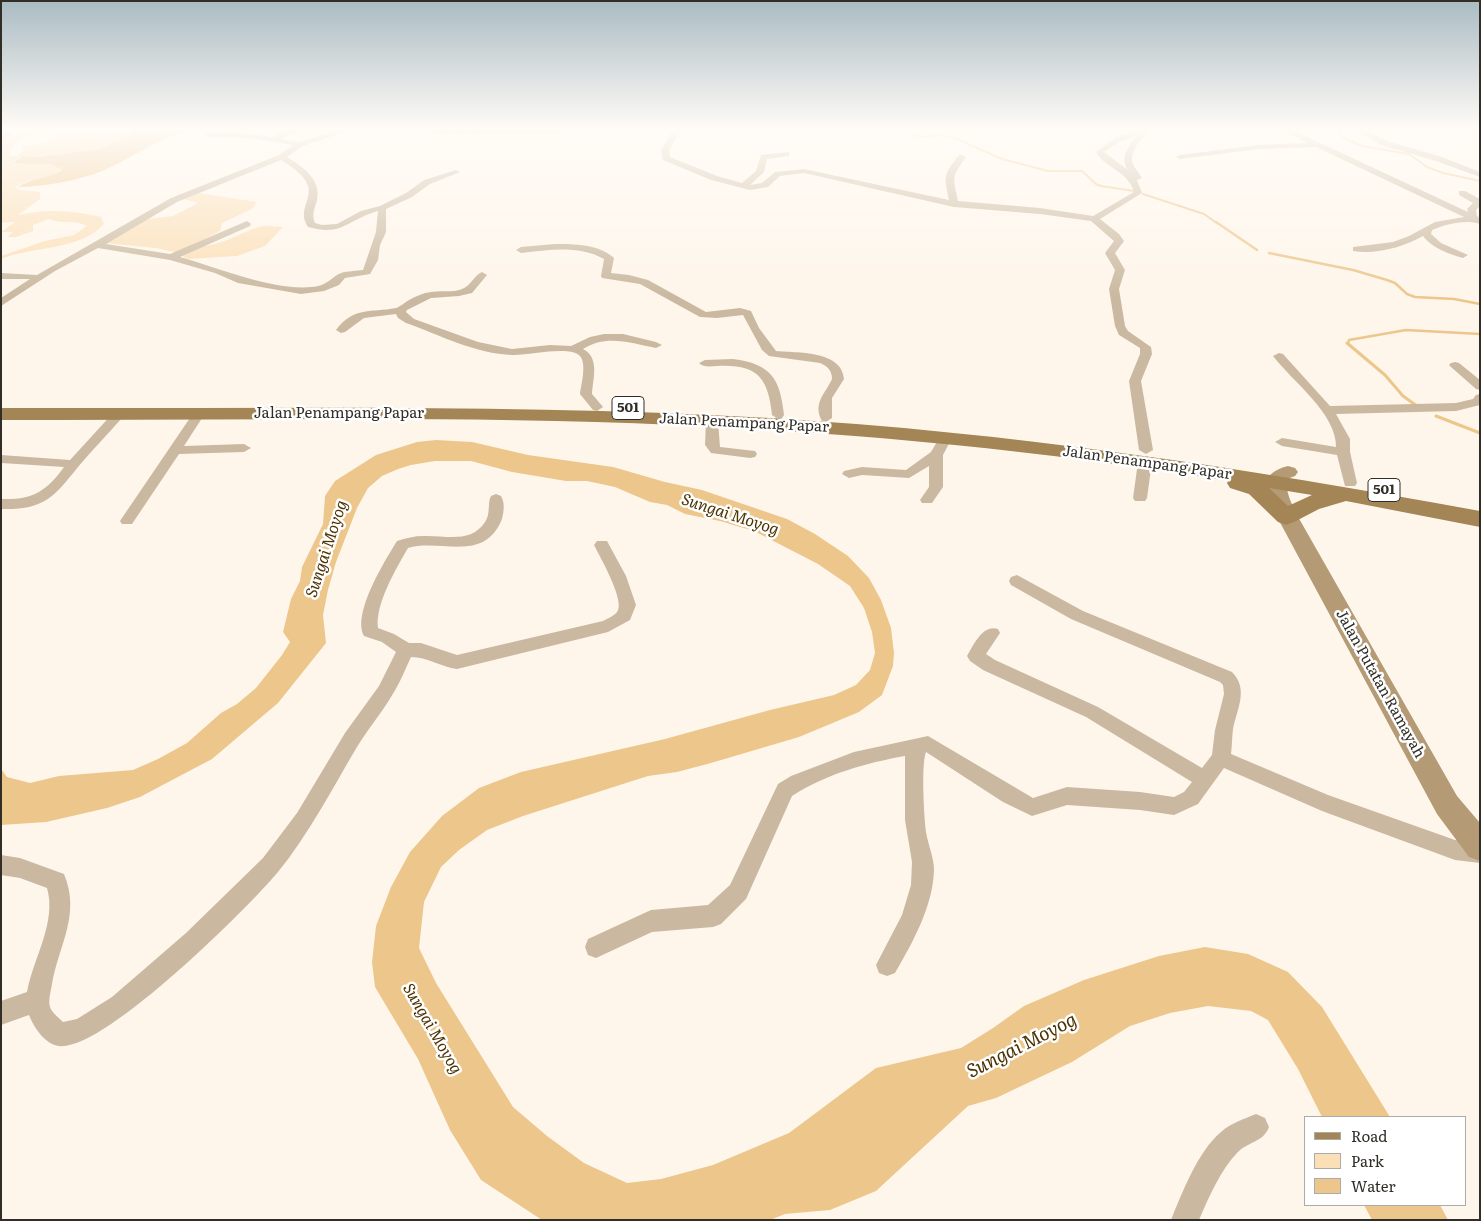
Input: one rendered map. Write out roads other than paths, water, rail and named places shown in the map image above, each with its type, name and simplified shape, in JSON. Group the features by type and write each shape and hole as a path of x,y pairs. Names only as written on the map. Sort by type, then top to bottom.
{"main road":[{"name":"Jalan Penampang Papar","path":"1,405 597,407 826,418 1146,456 1480,508"},
{"name":"Jalan Penampang Papar","path":"1,414 474,414 640,417 863,430 941,447 1146,456 1200,470 1281,477"},
{"path":"1200,470 1221,479 1257,489 1286,517 1304,505 1353,489"},
{"name":"Jalan Putatan Ramayah","path":"1281,477 1286,517 1308,552 1447,805 1480,847"},
{"name":"Jalan Penampang Papar","path":"1353,489 1480,519"}],"street":[{"path":"1,303 39,278 168,203 212,184"},
{"path":"311,184 314,189 308,222 311,225 323,228 341,226 408,195 424,184"},
{"path":"733,184 742,187 762,187 765,184"},
{"path":"742,187 746,184"},
{"path":"863,184 954,204 1040,211 1094,219 1116,236 1119,240 1117,246 1110,253 1120,270 1114,289 1120,326 1123,333 1145,347 1146,354 1135,381 1146,456 1140,498"},
{"path":"951,184 954,204"},
{"path":"1135,184 1138,189"},
{"path":"1094,219 1138,193 1140,184"},
{"path":"1403,184 1475,217"},
{"path":"1462,193 1479,202 1471,209 1475,217"},
{"path":"97,245 171,257 218,271 246,282 301,291 320,289 335,283 342,276 364,273 370,269 375,245 381,232 382,208"},
{"path":"1356,249 1389,246 1419,235 1428,228 1445,222 1475,217"},
{"path":"171,257 247,224"},
{"path":"1428,228 1426,234 1429,238 1444,248 1463,255"},
{"path":"520,250 562,246 592,250 609,258 606,276 629,278 644,282 672,296 698,313 717,315 740,311 747,313 759,337 768,350 774,354 821,360 834,367 839,375 826,397 824,409 826,418"},
{"path":"341,330 354,319 364,314 377,311 400,311 414,301 432,295 466,292 473,288 482,275"},
{"path":"1,276 39,278"},
{"path":"400,311 402,316 410,321 496,349 517,352 560,349 581,352 588,357 586,394 597,407"},
{"path":"573,350 587,340 602,336 612,336 656,345"},
{"path":"1280,356 1327,410 1337,425 1353,489"},
{"path":"705,363 729,362 750,366 768,377 772,383 778,415"},
{"path":"1455,365 1480,386"},
{"path":"1327,410 1456,407 1476,402 1480,398"},
{"path":"1,504 32,502 45,496 118,415"},
{"path":"127,521 198,415"},
{"path":"712,421 712,445 716,450 750,454"},
{"path":"1282,442 1343,452"},
{"path":"849,474 862,471 908,474 941,447"},
{"path":"927,500 936,487 941,447"},
{"path":"176,450 244,448"},
{"path":"1,459 73,464"},
{"path":"496,498 497,505 494,520 489,529 473,539 452,543 414,541 402,545 370,612 368,627 370,632 388,638 406,650 421,650 449,661 457,662 595,630 618,621 627,611 628,605 618,576 602,545"},
{"path":"596,947 651,921 713,916 738,892 785,790 796,781 807,776 868,757 928,744 1010,796 1032,807 1067,796 1140,801 1174,806 1191,798 1221,758 1224,730 1233,694 1231,682 1226,677 1077,615 1017,581"},
{"path":"992,633 976,656 989,665 1092,712 1204,780"},
{"path":"1,865 20,868 56,881 60,889 59,916 40,981 38,1000 40,1014 58,1034 76,1032 101,1019 120,1005 194,941 262,874 290,838 352,739 386,691 406,650"},
{"path":"887,965 906,932 914,912 924,870 916,831 914,746"},
{"path":"1221,758 1322,802 1455,850 1480,853"},
{"path":"1,1013 38,1000"},
{"path":"1185,1220 1204,1180 1219,1155 1230,1141 1256,1127"}],"water":[{"path":"25,184 55,184 43,185 18,187"},
{"name":"Sungai Moyog","path":"436,440 472,442 528,455 613,467 665,482 702,490 787,519 815,534 848,556 869,578 881,600 891,628 894,653 893,666 882,695 859,712 799,737 677,772 648,776 523,816 487,830 459,850 441,867 424,902 419,948 436,983 513,1107 547,1136 584,1163 627,1183 661,1179 713,1165 789,1133 876,1068 961,1048 1024,1006 1084,980 1159,956 1205,947 1248,954 1288,972 1322,1007 1389,1116 1322,1116 1298,1069 1268,1020 1251,1011 1208,1006 1170,1013 1130,1026 1072,1062 996,1098 968,1106 876,1191 830,1210 785,1214 770,1220 542,1220 481,1180 450,1130 418,1059 375,987 372,962 376,926 391,887 410,852 442,816 479,788 521,772 665,739 770,710 834,695 856,685 870,670 875,653 872,632 864,608 850,586 818,564 754,531 720,521 685,514 667,505 650,502 615,487 587,481 566,481 512,472 471,461 435,461 411,465 382,476 368,488 357,508 336,562 328,590 323,615 326,643 278,703 212,759 140,797 107,808 46,822 1,825 1,769 7,777 30,783 59,776 133,770 187,743 221,713 237,704 256,688 290,642 283,632 291,599 300,581 302,567 323,524 325,496 335,481 376,455 417,442"},
{"path":"1365,1206 1441,1206 1448,1220 1372,1220"}],"waterway":[{"path":"1096,184 1134,191"},
{"path":"1143,194 1204,214 1218,224"},
{"path":"1216,222 1257,250"},
{"path":"1269,253 1353,270 1387,280 1395,283 1407,294 1415,297 1454,299 1480,304"},
{"path":"1348,344 1349,340 1406,330 1480,334"},
{"path":"1348,344 1385,375 1403,396 1417,406"},
{"path":"1436,416 1480,433"}]}
